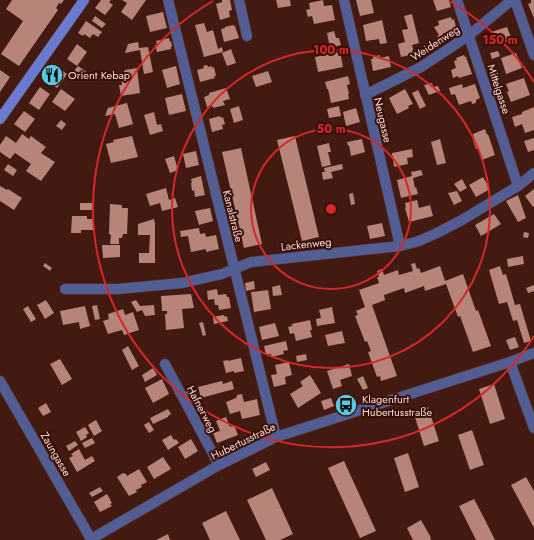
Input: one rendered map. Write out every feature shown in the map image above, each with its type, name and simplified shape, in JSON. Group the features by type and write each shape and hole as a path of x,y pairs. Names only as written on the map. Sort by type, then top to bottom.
{"street":[{"path":"0,119 84,0"},
{"name":"Kanalstraße","path":"168,0 276,437"},
{"path":"239,0 248,36"},
{"name":"Neugasse","path":"344,0 400,246"},
{"name":"Mittelgasse","path":"456,0 518,186"},
{"name":"Weidenweg","path":"365,95 421,67 468,36 512,0"},
{"path":"515,0 534,55"},
{"name":"Lackenweg","path":"65,288 118,289 182,283 222,274 251,262 400,246 419,241 462,220 518,186 534,173"},
{"name":"Hubertusstraße","path":"91,539 219,465 276,437 534,353"},
{"path":"510,362 534,428"},
{"name":"Hafnerweg","path":"165,364 219,465"},
{"name":"Zaungasse","path":"0,381 91,539"}],"building":[{"path":"12,0 64,0 61,4 59,3 56,8 58,10 19,66 1,54 23,21 6,9"},
{"path":"101,0 111,0 109,2 113,5 105,15 95,8"},
{"path":"122,0 146,0 132,20 121,12 127,3"},
{"path":"222,0 230,0 232,10 229,11 230,17 220,20 216,4 222,2"},
{"path":"276,0 290,0 291,6 278,8"},
{"path":"323,0 324,6 332,5 335,20 314,24 312,16 308,17 306,10 310,9 309,3"},
{"path":"356,0 371,0 374,13 360,16"},
{"path":"433,0 449,0 451,7 437,11"},
{"path":"531,0 534,0 534,18 528,4 531,3"},
{"path":"163,12 167,28 150,32 146,16"},
{"path":"412,14 419,43 412,45 414,54 401,57 398,44 405,42 402,30 408,29 404,16"},
{"path":"95,16 106,24 102,28 92,21"},
{"path":"451,17 452,20 454,19 457,31 445,34 447,37 440,41 437,36 439,35 434,27 439,25 438,21"},
{"path":"382,20 387,43 380,44 379,39 366,41 363,25"},
{"path":"86,21 102,32 98,37 93,34 90,38 84,34 83,36 78,33"},
{"path":"204,23 207,32 213,30 218,49 222,47 223,52 204,57 195,25"},
{"path":"233,25 235,26 239,38 224,42 221,29"},
{"path":"507,27 512,40 498,45 491,32"},
{"path":"334,31 336,38 339,38 341,45 330,48 327,33"},
{"path":"169,38 172,46 171,49 157,52 155,45 157,45 156,41"},
{"path":"138,42 139,48 148,47 153,72 144,74 140,50 125,53 128,44"},
{"path":"77,44 87,52 77,66 67,59"},
{"path":"231,49 236,63 227,66 222,53"},
{"path":"498,51 500,56 492,59 490,53"},
{"path":"340,52 343,67 318,72 315,57"},
{"path":"516,53 522,68 506,74 501,58"},
{"path":"380,55 380,58 389,56 391,67 373,71 371,59"},
{"path":"464,55 472,74 459,78 458,76 453,78 451,70 456,68 454,61 457,60 456,58"},
{"path":"207,65 208,67 214,67 216,76 214,76 215,78 200,82 197,70 204,68 203,66"},
{"path":"55,66 67,74 57,88 45,80"},
{"path":"78,66 88,73 84,78 74,71"},
{"path":"176,66 180,84 167,88 162,70"},
{"path":"137,68 140,93 121,96 119,85 122,85 121,76 125,70"},
{"path":"0,70 10,77 0,92"},
{"path":"268,71 272,82 256,87 252,76"},
{"path":"348,76 350,84 347,85 349,99 331,103 325,82"},
{"path":"524,78 530,95 511,102 506,84"},
{"path":"432,83 433,87 438,86 440,91 429,95 424,85"},
{"path":"462,84 463,88 475,84 480,98 476,100 476,103 472,104 471,101 459,105 455,94 451,95 449,88"},
{"path":"40,87 50,94 39,110 29,103"},
{"path":"226,88 230,99 223,101 225,105 213,108 213,106 207,107 204,97 209,95 209,93"},
{"path":"61,89 75,99 65,111 52,102"},
{"path":"405,89 413,104 408,106 409,108 397,114 389,98"},
{"path":"418,90 426,106 420,109 412,93"},
{"path":"182,94 186,111 169,115 165,98"},
{"path":"127,103 133,124 119,128 115,114 105,116 108,108"},
{"path":"239,106 243,120 234,123 230,109"},
{"path":"339,106 341,116 329,118 327,109"},
{"path":"534,107 534,130 525,133 522,124 515,127 512,117 522,114 522,112"},
{"path":"356,108 360,122 346,126 343,112"},
{"path":"24,111 35,119 25,132 14,124"},
{"path":"154,112 157,125 161,124 163,131 150,135 144,115"},
{"path":"220,116 221,118 223,117 225,124 222,125 223,129 212,132 209,119"},
{"path":"61,120 66,124 62,130 56,126"},
{"path":"485,129 495,155 482,160 478,149 476,149 473,134"},
{"path":"22,134 29,139 31,136 46,147 41,153 55,162 41,181 26,171 31,164 15,153 10,159 0,152 0,145 6,136 16,143"},
{"path":"132,136 138,157 111,163 106,144 114,142 113,140"},
{"path":"295,136 319,237 302,241 277,140"},
{"path":"534,138 534,150 528,152 524,141"},
{"path":"362,139 365,152 351,156 347,142"},
{"path":"440,139 446,163 437,165 431,142"},
{"path":"329,143 331,152 328,152 331,165 322,167 317,146"},
{"path":"241,148 262,244 244,248 222,152"},
{"path":"412,149 413,157 407,158 408,164 394,167 392,153"},
{"path":"196,151 199,165 186,168 183,154"},
{"path":"174,156 178,170 170,173 165,159"},
{"path":"8,164 17,170 13,176 4,170"},
{"path":"342,164 343,169 331,172 333,178 323,180 322,172 325,172 324,168"},
{"path":"421,170 423,175 413,178 418,194 401,198 397,180 412,176 411,172"},
{"path":"201,176 205,195 195,197 194,190 192,191 191,179"},
{"path":"483,177 490,189 476,197 469,185"},
{"path":"462,179 467,188 460,192 454,184"},
{"path":"0,186 22,198 14,210 0,201"},
{"path":"166,188 169,200 175,198 178,207 162,211 160,203 150,206 146,194"},
{"path":"534,189 534,206 533,207 525,196"},
{"path":"457,191 462,201 454,205 448,193"},
{"path":"353,193 355,204 351,205 349,194"},
{"path":"518,195 526,218 518,222 506,201"},
{"path":"417,200 419,208 430,205 433,216 409,222 405,203"},
{"path":"80,203 93,203 93,210 80,210"},
{"path":"110,204 122,205 122,208 128,208 127,234 123,234 122,238 119,238 119,244 110,244"},
{"path":"210,208 213,221 199,225 195,211"},
{"path":"494,214 501,224 481,236 475,225"},
{"path":"72,216 87,216 87,219 94,219 94,230 81,230 81,233 71,233"},
{"path":"154,219 155,263 139,263 139,253 149,253 150,235 138,235 138,224"},
{"path":"382,223 385,236 370,239 367,226"},
{"path":"199,228 200,234 205,233 206,237 216,235 219,249 206,252 206,249 191,252 188,236 181,237 180,231"},
{"path":"524,232 529,233 528,238 523,237"},
{"path":"102,245 120,245 120,257 103,258"},
{"path":"523,256 524,264 508,267 507,259"},
{"path":"45,263 52,268 50,271 43,266"},
{"path":"415,263 417,269 419,268 421,273 440,266 445,281 463,274 476,311 478,310 491,346 473,352 460,316 458,317 446,284 425,291 424,286 405,293 404,288 384,295 385,300 372,305 397,376 381,381 380,376 377,377 368,352 371,351 367,341 365,342 355,316 358,315 356,311 365,307 359,290 379,283 377,271 382,269 384,275 398,270 399,275 413,271 411,264"},
{"path":"500,266 503,275 506,274 515,305 520,304 531,341 524,343 517,320 513,321 507,302 499,304 489,270"},
{"path":"254,281 255,289 246,291 245,283"},
{"path":"280,285 282,295 273,296 272,287"},
{"path":"534,285 534,291 528,293 526,288"},
{"path":"217,289 218,295 226,294 227,297 229,297 231,308 219,310 218,305 215,305 214,299 208,300 207,291"},
{"path":"268,290 271,309 254,312 251,292"},
{"path":"191,294 194,308 182,309 184,328 166,330 165,314 167,314 167,311 162,311 161,296"},
{"path":"46,300 54,313 45,319 37,305"},
{"path":"136,300 140,306 154,305 155,315 145,316 142,310 137,312 131,302"},
{"path":"97,305 100,319 95,320 92,306"},
{"path":"28,306 36,319 31,322 23,309"},
{"path":"85,306 90,326 80,329 79,322 63,325 60,311"},
{"path":"332,307 335,323 317,326 316,319 321,318 319,310"},
{"path":"123,309 125,315 133,312 139,330 124,335 122,330 108,334 103,321 109,319 108,314"},
{"path":"224,315 225,317 227,316 228,321 214,324 213,317"},
{"path":"310,320 312,337 296,341 294,333 290,334 288,327 292,326 292,324"},
{"path":"203,322 206,335 203,336 199,323"},
{"path":"275,323 279,336 262,340 259,327"},
{"path":"342,331 345,343 328,346 325,335"},
{"path":"515,337 519,347 510,350 506,340"},
{"path":"286,341 288,350 283,351 284,354 272,357 271,354 266,355 264,346"},
{"path":"128,346 139,366 132,370 122,350"},
{"path":"306,354 307,360 297,362 296,356"},
{"path":"241,358 244,371 226,373 223,361"},
{"path":"60,359 72,379 62,385 50,364"},
{"path":"289,362 292,375 285,377 286,384 274,387 271,375 277,374 275,365"},
{"path":"349,364 352,376 340,380 342,386 333,389 327,371"},
{"path":"153,368 157,375 145,382 142,375"},
{"path":"310,375 321,393 298,408 290,394 303,386 300,382"},
{"path":"363,376 368,388 363,390 357,379"},
{"path":"162,379 169,394 153,403 145,388"},
{"path":"222,381 223,384 232,381 234,389 201,398 198,387"},
{"path":"494,384 505,419 490,424 479,389"},
{"path":"192,389 194,394 187,396 185,391"},
{"path":"242,394 244,402 257,399 260,415 242,419 240,411 230,414 226,402 236,398 237,395"},
{"path":"331,398 334,406 324,410 321,401"},
{"path":"46,403 51,412 43,416 38,408"},
{"path":"428,407 439,441 424,446 413,411"},
{"path":"168,409 171,414 168,417 153,424 150,418"},
{"path":"226,417 230,427 234,425 238,435 217,443 213,433 220,431 216,421"},
{"path":"96,420 102,431 94,436 88,425"},
{"path":"149,422 154,430 149,433 144,425"},
{"path":"85,427 89,433 86,435 87,437 81,441 76,432"},
{"path":"472,430 484,465 470,470 458,435"},
{"path":"171,435 174,440 176,439 179,443 168,450 162,440"},
{"path":"92,438 95,443 85,448 82,443"},
{"path":"191,439 198,451 185,459 178,447"},
{"path":"75,441 78,445 69,451 66,446"},
{"path":"79,449 85,460 92,456 95,461 77,472 69,458 73,456 71,454"},
{"path":"408,453 419,487 405,492 394,458"},
{"path":"163,457 171,469 154,479 147,467"},
{"path":"344,461 376,531 360,538 328,468"},
{"path":"266,462 270,470 256,477 252,469"},
{"path":"139,469 147,482 136,490 137,492 129,496 117,477 123,473 127,476"},
{"path":"526,477 534,491 534,528 511,485"},
{"path":"100,487 103,491 92,497 89,493"},
{"path":"272,488 293,534 280,540 266,540 247,500"},
{"path":"107,494 112,506 100,512 94,502"},
{"path":"474,499 495,540 476,540 459,506"},
{"path":"226,511 240,540 210,540 202,523"},
{"path":"421,520 431,540 413,540 407,528"},
{"path":"168,534 170,540 156,540"}],"place":[{"name":"Orient Kebap","path":"52,75"},
{"name":"Klagenfurt Hubertusstraße","path":"346,405"}]}
